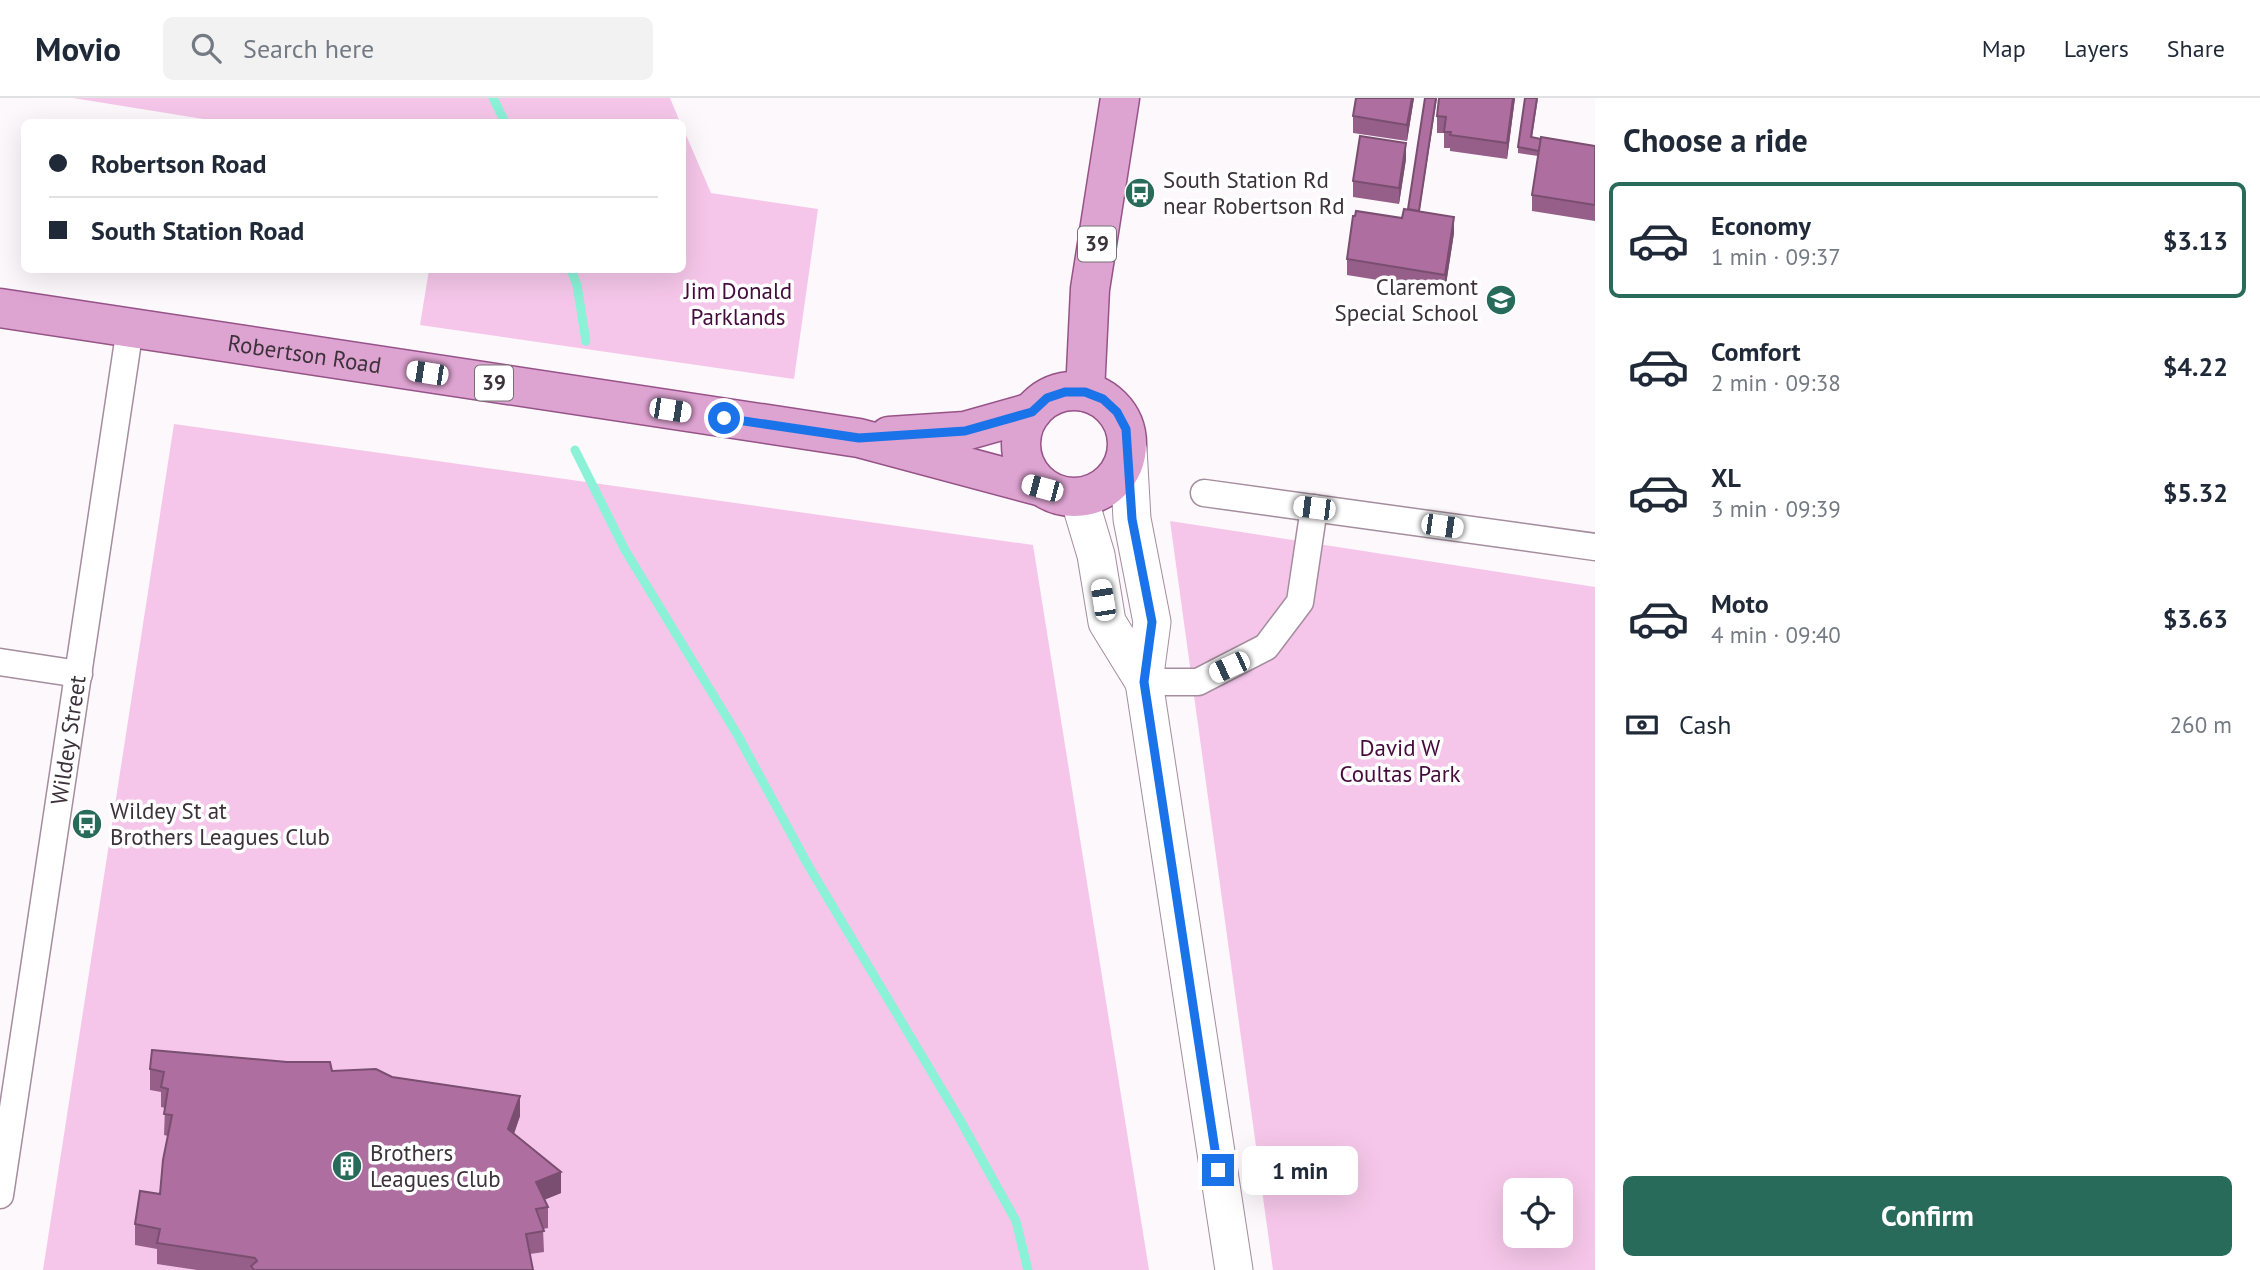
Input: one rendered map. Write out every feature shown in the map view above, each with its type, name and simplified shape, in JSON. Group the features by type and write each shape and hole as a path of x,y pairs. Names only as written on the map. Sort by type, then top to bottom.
{"main road":[{"name":"39","path":"1032,412 1047,398 1065,392 1085,392 1090,289 1120,98"},
{"name":"Robertson Road","path":"0,308 859,438 1042,488"},
{"path":"1085,392 1103,399 1117,412 1126,429 1132,519 1152,622 1144,682 1234,1270"},
{"path":"1032,412 1024,427 1022,452 1030,475 1042,488"},
{"name":"Robertson Road","path":"859,438 965,431 1032,412"},
{"path":"1128,448 1124,466 1113,482 1097,493 1079,498 1096,555 1107,622 1144,682"},
{"name":"39","path":"1042,488 1060,496 1079,498"}],"street":[{"name":"Wildey Street","path":"0,1195 130,328"},
{"path":"1204,494 1595,547"},
{"path":"1144,682 1198,682 1266,647 1300,603 1314,508"},
{"path":"0,662 79,674"}],"green space":[{"path":"73,98 670,98 679,119 203,119"},
{"name":"Jim Donald Parklands","path":"686,135 711,193 818,209 794,379 420,325 429,273 686,273"},
{"path":"174,424 1033,545 1149,1270 43,1270"},
{"name":"David W Coultas Park","path":"1170,521 1595,587 1595,1270 1273,1270"}],"building":[{"path":"1356,98 1412,98 1407,125 1353,116"},
{"path":"1425,98 1436,98 1419,211 1408,209"},
{"path":"1439,98 1513,98 1507,143 1444,132 1446,117 1437,116"},
{"path":"1525,98 1537,98 1531,137 1541,139 1539,151 1518,147"},
{"path":"1360,136 1406,143 1399,188 1353,181"},
{"path":"1541,137 1595,146 1595,205 1532,195"},
{"path":"1404,209 1454,217 1445,275 1347,259 1356,211 1402,218"},
{"name":"Brothers Leagues Club","path":"152,1050 287,1062 330,1062 332,1071 376,1069 392,1077 520,1096 508,1129 561,1172 536,1182 548,1207 536,1209 544,1231 526,1234 533,1270 254,1270 251,1266 257,1261 255,1258 157,1243 160,1229 135,1224 140,1191 160,1194 163,1160 172,1115 164,1114 168,1089 161,1087 164,1072 150,1069"}],"waterway":[{"path":"493,98 504,119"},
{"path":"572,273 577,285 586,341"},
{"path":"575,450 625,550 737,734 808,865 959,1118 1016,1221 1028,1270"}],"place":[{"name":"South Station Rd near Robertson Rd","path":"1140,193"},
{"name":"Claremont Special School","path":"1501,300"},
{"name":"Wildey St at Brothers Leagues Club","path":"87,824"},
{"name":"Brothers Leagues Club","path":"347,1166"}],"route":[{"path":"724,418 859,438 965,431 1032,412 1047,398 1065,392 1085,392 1103,399 1117,412 1126,429 1132,519 1152,622 1144,682 1218,1170"}]}
